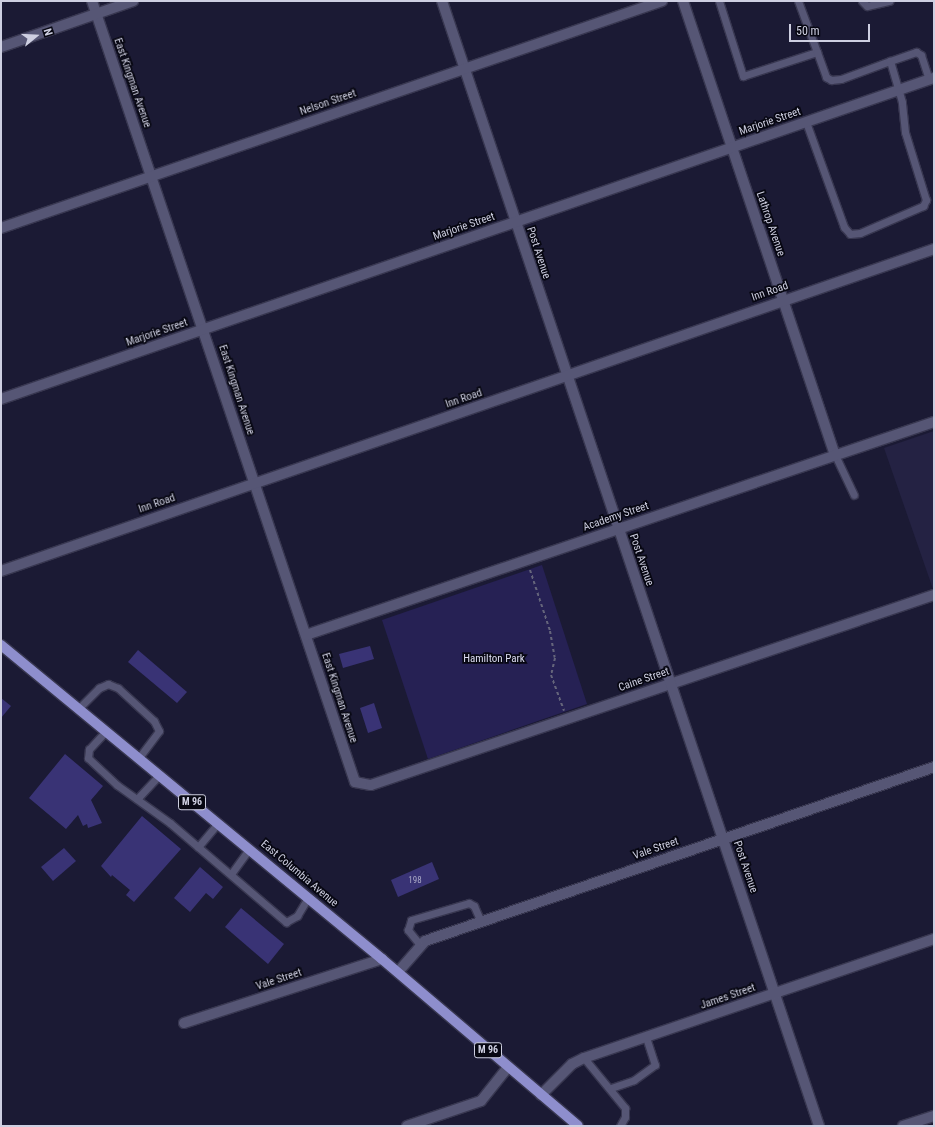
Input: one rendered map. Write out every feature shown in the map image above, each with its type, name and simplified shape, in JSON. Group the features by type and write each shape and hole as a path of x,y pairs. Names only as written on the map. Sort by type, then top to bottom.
{"main road":[{"name":"East Columbia Avenue","path":"1,645 398,972 578,1126"}],"street":[{"name":"East Kingman Avenue","path":"92,1 204,330 352,777 360,784"},
{"path":"1,47 133,1"},
{"name":"Post Avenue","path":"442,1 566,376 819,1126"},
{"name":"Nelson Street","path":"1,228 662,1"},
{"name":"Lathrop Avenue","path":"683,1 836,455"},
{"name":"Marjorie Street","path":"1,399 932,78"},
{"name":"Inn Road","path":"1,571 934,249"},
{"name":"Academy Street","path":"306,635 934,422"},
{"name":"Caine Street","path":"360,784 371,785 934,595"},
{"name":"Vale Street","path":"398,972 425,941 934,766"},
{"name":"James Street","path":"541,1095 572,1064 584,1058 934,939"},
{"name":"Vale Street","path":"184,1023 382,959"},
{"path":"407,1126 482,1100 508,1067"},
{"path":"903,1126 934,1116"}],"lane":[{"path":"719,1 743,76 817,52"},
{"path":"798,1 826,77 831,80 840,79 916,52 921,55 932,78"},
{"path":"862,1 868,6 889,1"},
{"path":"806,122 844,227 850,234 860,233 923,206 926,200 905,132 898,89 890,61"},
{"path":"836,455 854,495"},
{"path":"78,708 99,688 108,684 118,688 154,721 159,731 139,758"},
{"path":"106,731 90,749 88,758 137,799 231,874 286,922 297,916 308,898"},
{"path":"137,799 159,775"},
{"path":"198,847 218,823"},
{"path":"231,874 249,849"},
{"path":"421,946 408,930 411,920 469,903 474,906 481,922"},
{"path":"611,1088 634,1080 655,1065 646,1037"},
{"path":"584,1058 611,1088 625,1108 625,1116 620,1126"}],"path":[{"path":"528,560 550,631 555,658 551,675 552,682 561,706 569,718"}],"shaded area":[{"path":"934,431 934,589 933,589 884,448"}],"green space":[{"name":"Hamilton Park","path":"542,565 587,704 428,759 382,620"}],"building":[{"path":"370,646 374,659 343,668 339,654"},
{"path":"138,650 187,692 177,703 128,662"},
{"path":"1,698 11,706 1,718"},
{"path":"374,703 382,728 368,733 360,708"},
{"path":"65,754 103,786 91,800 102,823 88,828 87,824 83,826 78,815 66,829 29,798"},
{"path":"142,816 181,849 134,902 126,895 130,890 112,875 111,877 101,866"},
{"path":"64,848 76,861 53,881 41,867"},
{"path":"432,862 439,879 398,897 391,880"},
{"path":"200,867 223,887 213,899 206,893 190,912 174,898"},
{"path":"241,908 284,944 268,964 225,927"}]}
